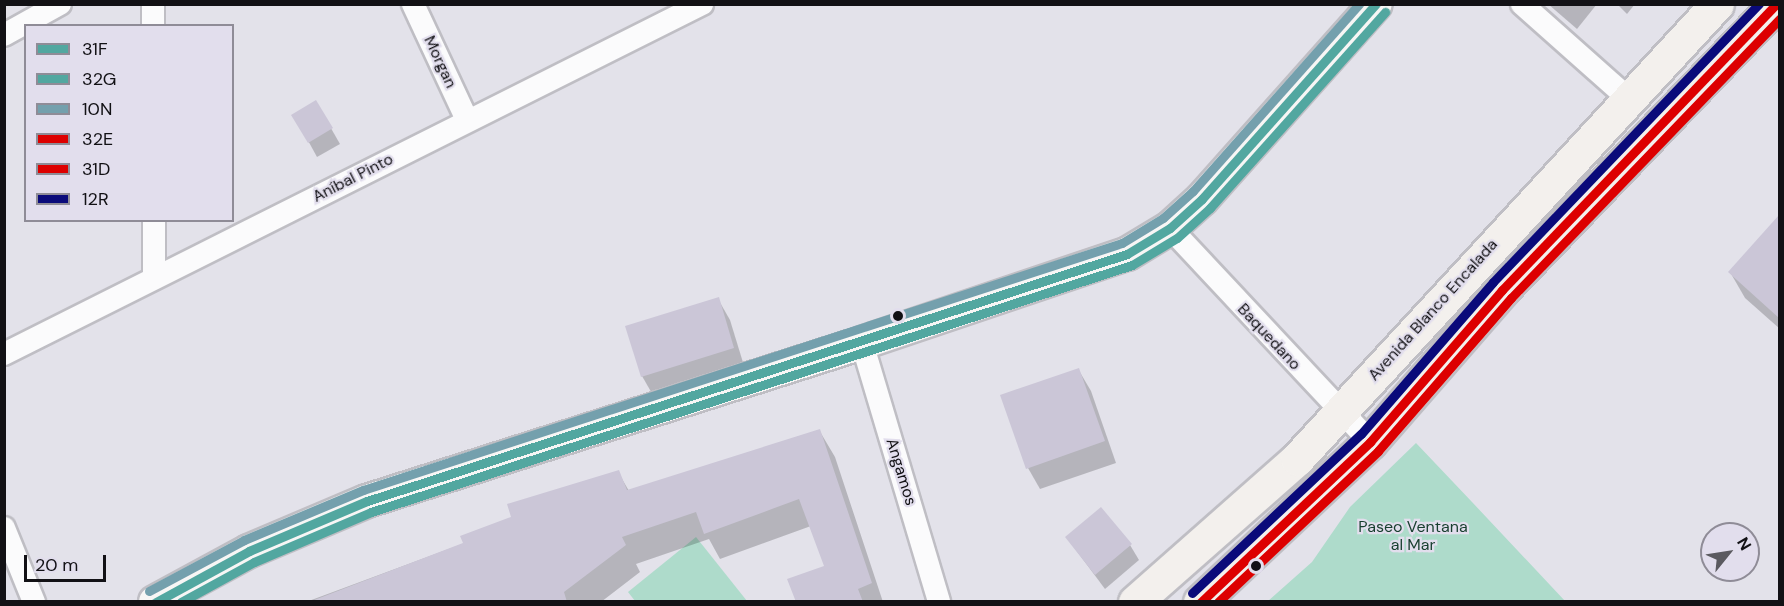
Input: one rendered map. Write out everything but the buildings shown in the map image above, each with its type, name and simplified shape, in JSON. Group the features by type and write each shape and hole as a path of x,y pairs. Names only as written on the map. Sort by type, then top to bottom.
{"main road":[{"path":"155,602 249,551 367,501 1105,263 1147,244 1170,228 1202,199 1376,4"},
{"name":"Avenida Blanco Encalada","path":"1135,602 1256,497 1340,414 1717,4"},
{"path":"1200,602 1370,442 1533,256 1776,4"}],"street":[{"path":"4,35 60,4"},
{"path":"153,4 153,24"},
{"name":"Morgan","path":"413,4 467,120"},
{"name":"Aníbal Pinto","path":"4,354 702,4"},
{"path":"1522,4 1630,100"},
{"path":"153,222 154,278"},
{"name":"Baquedano","path":"1170,228 1340,414 1370,442"},
{"name":"Angamos","path":"862,343 939,602"},
{"path":"4,528 34,602"}],"green space":[{"name":"Paseo Ventana al Mar","path":"1416,443 1565,601 1268,601 1312,562 1350,507"},
{"path":"696,537 747,601 635,601 628,592"}],"transit line":[{"name":"10N","path":"149,591 244,540 363,490 1122,243 1163,218 1193,191 1359,4"},
{"name":"31F","path":"156,602 249,551 367,501 1127,254 1170,228 1202,199 1376,4"},
{"name":"12R","path":"1192,593 1361,434 1493,282 1759,4"},
{"name":"32E","path":"1201,602 1370,442 1502,290 1776,4"},
{"name":"32G","path":"181,602 254,562 371,512 1132,265 1177,238 1210,208 1385,12"},
{"name":"31D","path":"1218,602 1378,451 1511,298 1780,18"}]}
